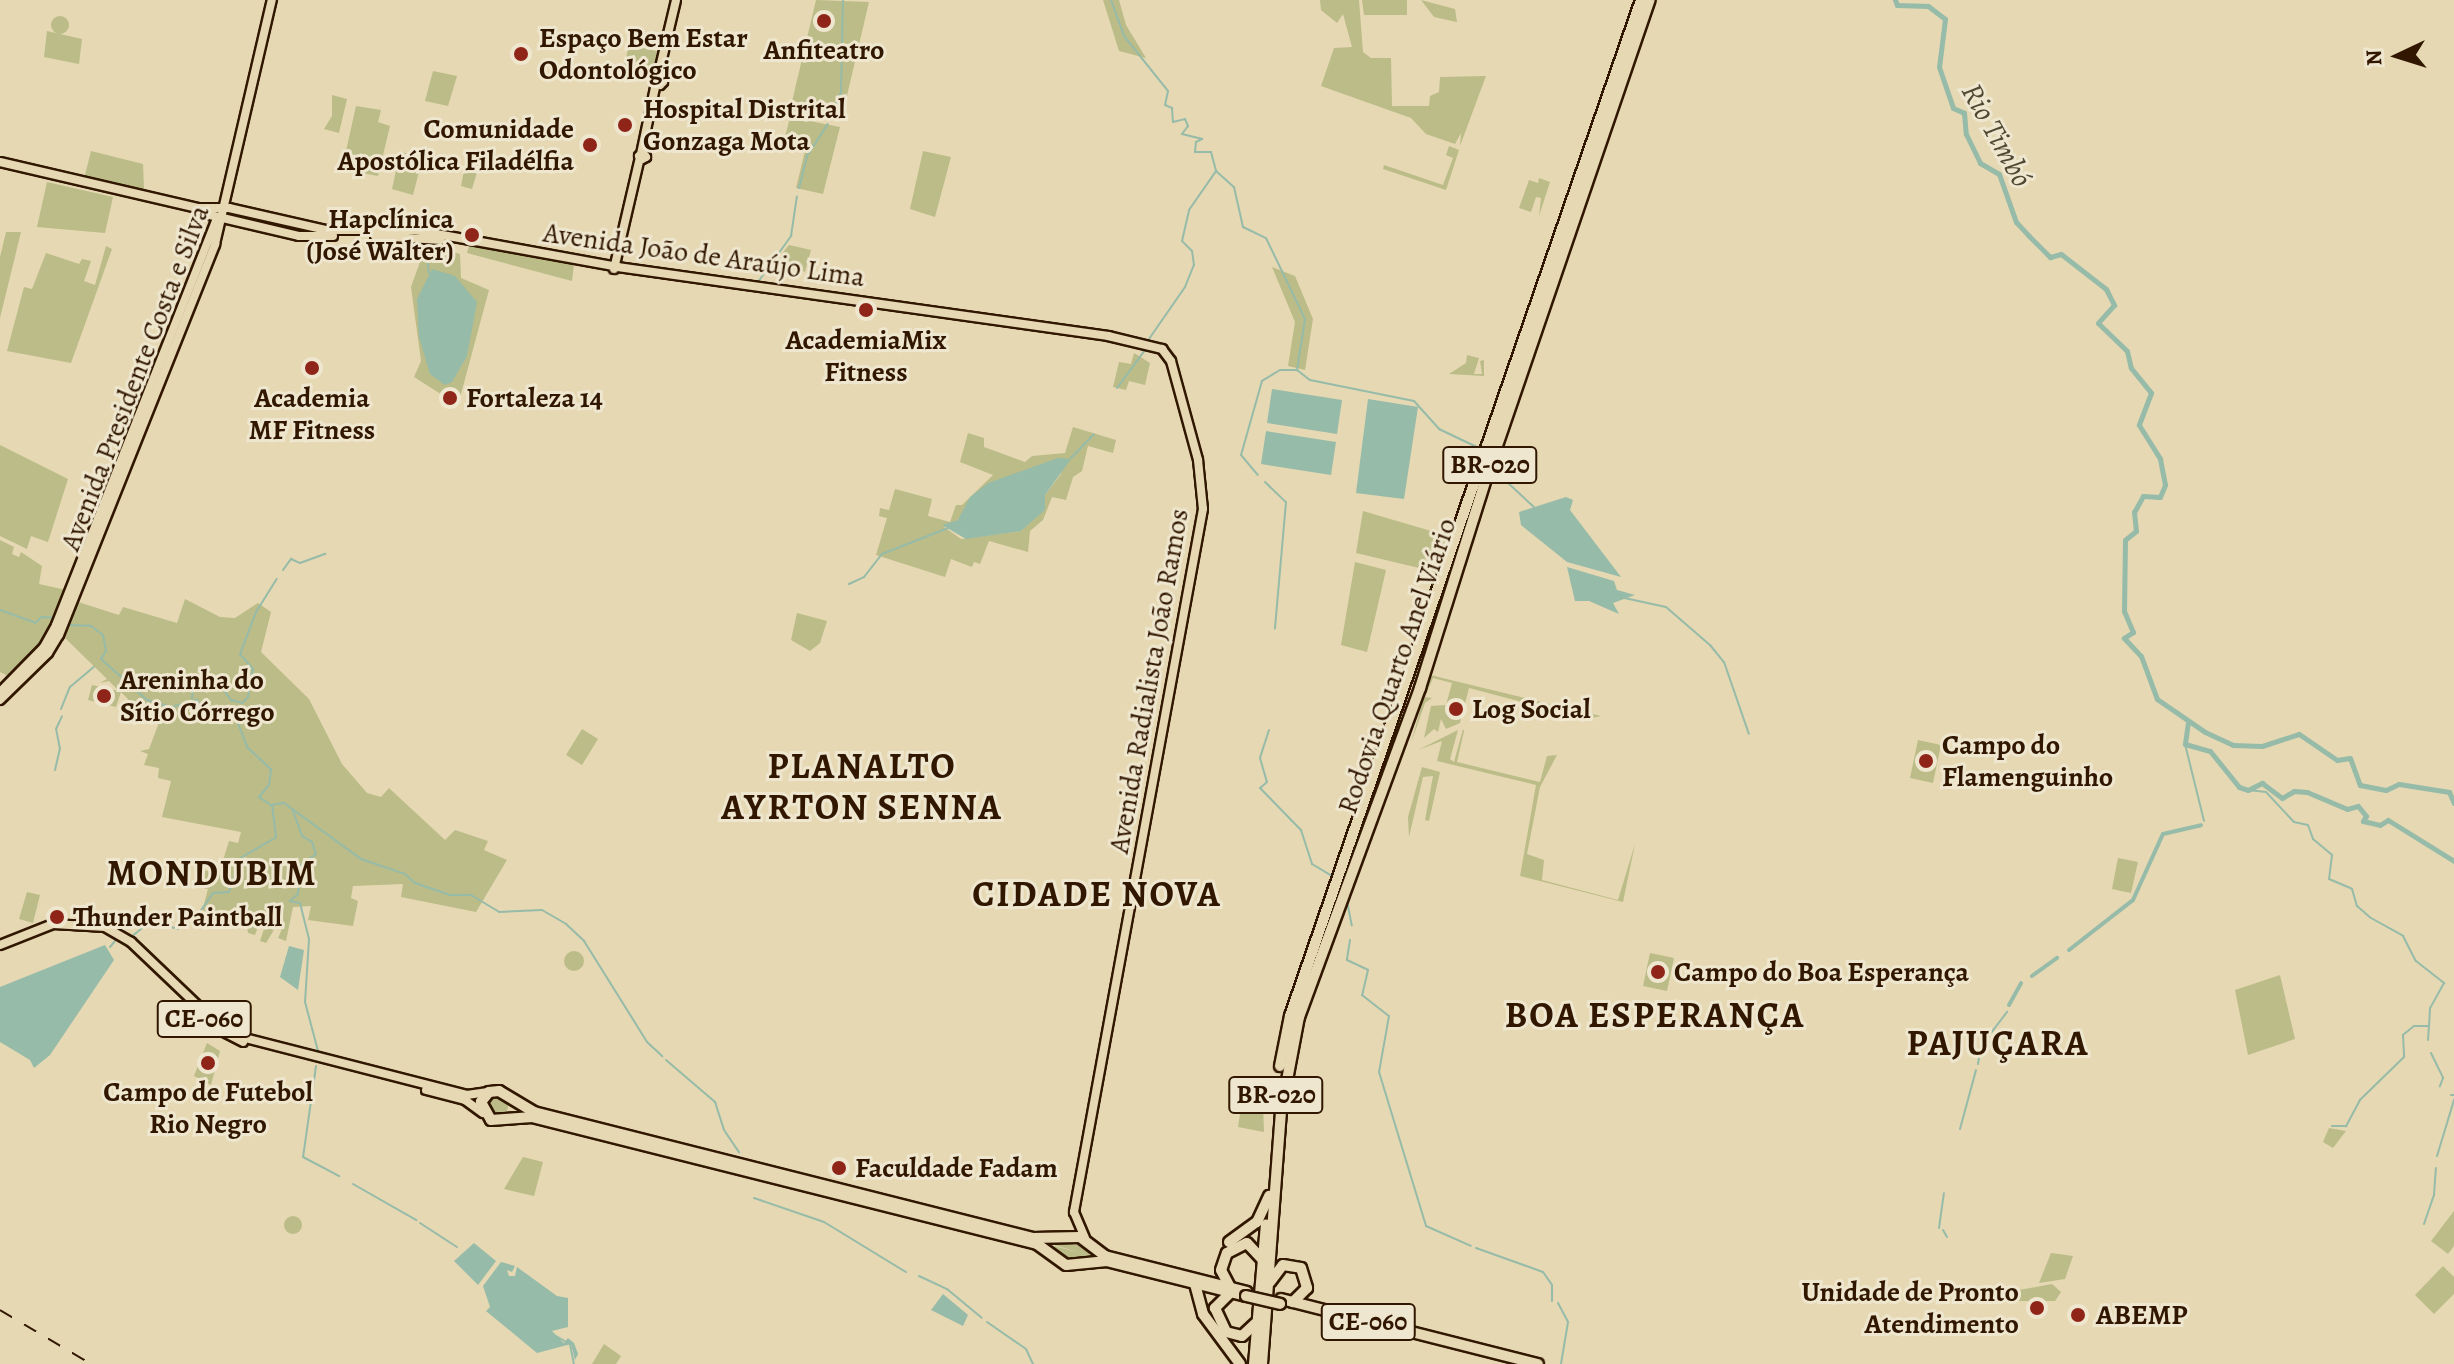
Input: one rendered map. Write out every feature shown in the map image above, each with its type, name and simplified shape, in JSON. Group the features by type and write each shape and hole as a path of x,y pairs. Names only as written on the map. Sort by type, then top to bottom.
{"highway":[{"name":"Rodovia Quarto Anel Viário","path":"1348,866 1418,645 1512,387 1641,0"},
{"name":"Rodovia Quarto Anel Viário","path":"1594,148 1650,0"},
{"name":"Rodovia Quarto Anel Viário","path":"1254,1364 1290,1016 1420,688 1512,387"},
{"path":"1418,645 1421,664 1433,648"},
{"path":"1406,682 1416,668 1420,688"},
{"path":"483,1113 481,1102 489,1092"},
{"name":"CE-060","path":"489,1092 508,1097 533,1115 1027,1241 1066,1265 1107,1261 1231,1290"},
{"path":"504,1118 510,1109 508,1097"},
{"name":"Rodovia Quarto Anel Viário","path":"1262,1364 1278,1109"},
{"name":"CE-060","path":"483,1113 493,1120 533,1115 1033,1238 1059,1236 1090,1242 1105,1256 1516,1364"},
{"path":"1229,1242 1254,1225 1269,1196"},
{"path":"1053,1255 1059,1236"},
{"path":"1088,1263 1090,1242"},
{"path":"1257,1322 1242,1336 1226,1332 1215,1308 1231,1290 1222,1262 1239,1244 1256,1247 1262,1266"},
{"path":"1268,1287 1281,1266 1299,1267 1307,1288 1293,1302"},
{"path":"1195,1284 1203,1314 1240,1364"},
{"name":"CE-060","path":"1280,1302 1293,1302 1538,1364"}],"main road":[{"name":"Avenida Presidente Costa e Silva","path":"0,692 52,647 177,333 220,214 270,0"},
{"path":"616,268 678,0"},
{"name":"Avenida João de Araújo Lima","path":"0,165 220,214 338,232 434,237 616,268 1150,342 1169,363 1196,456"},
{"name":"Avenida Radialista João Ramos","path":"1059,1236 1070,1220 1195,544 1200,499 1196,456"},
{"name":"Avenida Radialista João Ramos","path":"1090,1242 1074,1215 1198,545 1203,499 1196,456"},
{"name":"Avenida Presidente Costa e Silva","path":"0,700 18,678"},
{"name":"CE-060","path":"0,948 53,924 105,927 131,942 214,1021 245,1038 467,1095 489,1092"},
{"name":"CE-060","path":"0,948 53,929 103,932 125,944 227,1035 465,1100 483,1113"}],"shaded area":[{"path":"816,0 869,2 841,121 790,110"},
{"path":"1103,0 1119,0 1126,25 1146,58 1119,51"},
{"path":"1320,0 1359,0 1363,52 1371,58 1391,58 1392,106 1429,106 1430,96 1439,92 1440,77 1486,76 1460,146 1461,133 1455,144 1426,134 1411,118 1321,86 1334,48 1352,47 1343,14 1337,23 1321,10"},
{"path":"1362,0 1407,0 1407,15 1364,15"},
{"path":"1421,0 1455,9 1457,22 1434,17"},
{"path":"60,16 69,25 60,34 51,25"},
{"path":"47,31 82,39 79,64 44,57"},
{"path":"629,45 661,52 657,73 624,66"},
{"path":"433,71 457,76 448,106 425,101"},
{"path":"332,95 347,99 339,133 324,129 332,116"},
{"path":"356,106 381,110 378,122 390,126 378,176 342,169"},
{"path":"790,117 840,127 823,194 796,188 806,147 784,141"},
{"path":"1449,146 1459,150 1446,190 1383,169 1384,165 1443,185 1453,158 1446,155"},
{"path":"91,151 143,164 144,189 84,179"},
{"path":"923,151 951,157 935,217 910,209"},
{"path":"400,152 423,156 413,195 392,189"},
{"path":"467,155 481,159 472,189 461,186"},
{"path":"1539,178 1550,182 1539,216 1541,198 1536,197 1531,212 1519,208 1529,180 1538,183"},
{"path":"47,182 113,197 105,233 37,227"},
{"path":"6,232 21,232 0,318 0,257"},
{"path":"426,245 460,254 461,278 489,290 458,405 414,377 421,361 411,287"},
{"path":"789,245 811,250 805,272 775,262"},
{"path":"106,246 112,249 71,363 7,351 24,287 32,289 46,253 79,264 82,259 91,261 84,281 95,285"},
{"path":"469,246 574,264 572,281 467,253"},
{"path":"1272,267 1295,276 1313,319 1305,370 1288,366 1295,322"},
{"path":"432,269 455,276 477,302 467,356 452,382 445,385 430,374 419,337 417,299"},
{"path":"1134,353 1150,363 1145,385 1129,381 1126,390 1113,387 1119,362 1131,364"},
{"path":"1467,355 1479,358 1474,374 1482,374 1480,361 1484,360 1484,376 1449,374 1466,363"},
{"path":"1272,389 1342,400 1337,434 1267,423"},
{"path":"1368,399 1418,407 1404,499 1356,493"},
{"path":"1073,427 1116,440 1113,453 1088,446 1082,471 1073,477 1066,500 1052,497 1043,520 1030,531 1028,552 989,541 980,564 974,562 972,567 951,559 945,577 876,555 887,518 879,516 880,508 889,510 895,489 932,499 928,516 950,522 956,505 962,505 993,475 960,462 968,433 984,438 984,447 1025,462 1032,456 1065,453","holes":["1062,460 1061,474 1045,495 1045,509 1021,531 961,539 944,527 958,520 988,483"]},
{"path":"1266,431 1336,442 1331,475 1261,464"},
{"path":"0,445 68,479 48,542 31,536 27,549 0,536"},
{"path":"1058,458 1071,459 1045,495 1045,510 1021,531 966,539 942,525 958,520 970,497 988,483"},
{"path":"1566,497 1573,500 1570,510 1621,577 1567,562 1521,525 1519,512"},
{"path":"1363,511 1448,536 1436,572 1356,553"},
{"path":"0,540 14,547 12,554 19,557 21,552 42,566 39,584 66,590 43,642 10,677 0,672"},
{"path":"1355,562 1386,570 1367,652 1341,645"},
{"path":"1567,567 1614,581 1617,590 1635,595 1613,603 1619,614 1589,601 1575,601"},
{"path":"185,599 220,617 235,618 258,603 271,612 261,652 309,699 342,764 367,793 381,797 389,788 445,840 455,830 488,841 484,850 507,860 476,912 401,897 403,884 353,886 351,898 358,901 353,926 308,920 311,906 293,907 286,941 278,938 282,929 275,928 266,943 260,941 265,926 259,924 255,935 248,933 245,912 233,909 222,925 215,924 217,915 202,912 208,889 199,887 203,870 219,873 229,841 238,843 241,832 162,817 171,781 158,778 159,768 144,765 148,754 140,751 149,749 160,720 124,711 128,699 121,692 116,707 88,700 92,685 119,691 109,681 100,683 107,679 63,636 75,601 119,615 123,607 177,623"},
{"path":"797,613 827,621 820,643 810,651 791,640"},
{"path":"1430,675 1601,716 1587,719 1469,688 1460,723 1446,729 1441,719 1438,732 1434,729 1424,738 1431,706 1446,705 1452,683 1433,678 1425,697 1432,698 1425,703 1411,743"},
{"path":"582,729 598,739 582,765 566,755"},
{"path":"1463,729 1457,762 1540,782 1547,756 1557,755 1540,787 1527,854 1544,860 1542,880 1618,900 1635,844 1623,902 1520,876 1536,785 1437,761 1442,741 1418,750 1458,730 1450,759 1454,762"},
{"name":"Campo do Flamenguinho","path":"1918,740 1941,745 1933,783 1910,778"},
{"path":"1422,767 1440,772 1429,821 1425,820 1433,776 1423,777 1409,837 1408,817"},
{"path":"2118,858 2138,862 2131,893 2112,889"},
{"path":"27,892 40,895 33,923 19,919"},
{"path":"105,945 114,960 50,1055 34,1068 30,1060 0,1042 0,987"},
{"path":"289,946 304,950 298,990 280,977"},
{"path":"574,951 581,954 584,961 581,968 574,971 567,968 564,961 567,954"},
{"name":"Campo do Boa Esperança","path":"1650,953 1674,958 1667,991 1643,986"},
{"path":"2280,975 2295,1039 2248,1055 2235,990"},
{"name":"Campo de Futebol Rio Negro","path":"207,1043 220,1051 211,1085 194,1076"},
{"path":"497,1095 505,1098 508,1106 505,1114 497,1117 489,1114 486,1106 489,1098"},
{"path":"1242,1101 1263,1105 1264,1132 1238,1127"},
{"path":"2329,1128 2346,1131 2333,1148 2323,1142"},
{"path":"523,1157 543,1162 534,1196 504,1189"},
{"path":"2454,1211 2454,1246 2448,1254 2431,1241"},
{"path":"289,1216 297,1216 302,1225 300,1232 289,1234 284,1229 284,1221"},
{"path":"1068,1236 1092,1247 1087,1261 1063,1261 1055,1253 1054,1246 1081,1253 1054,1245"},
{"path":"474,1243 496,1261 478,1285 454,1261"},
{"path":"2051,1253 2073,1256 2065,1279 2039,1283"},
{"path":"501,1262 515,1266 512,1272 507,1270 509,1276 515,1276 517,1267 557,1296 568,1298 568,1327 552,1331 564,1343 568,1338 574,1343 578,1354 575,1360 571,1344 537,1353 486,1311 490,1307 483,1286"},
{"path":"2443,1266 2454,1277 2454,1294 2434,1314 2415,1295"},
{"path":"2052,1284 2061,1292 2055,1301 2019,1301 2019,1290"},
{"path":"943,1294 968,1315 963,1326 931,1310"},
{"path":"604,1344 621,1356 616,1364 592,1364"}],"waterway":[{"path":"831,116 841,92 843,0"},
{"path":"1111,0 1124,36 1168,91 1165,105 1172,108 1173,122 1185,119 1188,126 1182,134 1202,139 1196,142 1195,152 1211,152 1216,171 1234,187 1243,227 1266,238 1305,319 1297,370 1280,370 1262,381 1241,455 1258,475"},
{"name":"Rio Timbó","path":"1895,0 1897,5 1928,6 1945,19 1939,67 1953,108 1964,113 1966,134 1980,163 1999,174 2016,222 2029,236 2050,257 2061,254 2106,289 2114,305 2098,323 2127,351 2131,368 2151,393 2139,425 2160,459 2165,485 2160,497 2143,496 2134,512 2136,531 2125,540 2124,611 2133,632 2124,638 2141,656 2157,699 2205,732 2233,745 2262,746 2299,734 2337,760 2350,758 2360,785 2386,790 2399,784 2449,792 2454,803"},
{"path":"799,188 807,156 828,124"},
{"path":"1149,339 1185,287 1194,265 1192,251 1182,241 1189,210 1216,171"},
{"path":"758,282 791,236 797,196"},
{"path":"425,247 429,273"},
{"path":"1117,388 1145,350"},
{"path":"1297,370 1310,380 1414,401 1439,429 1481,449"},
{"path":"1071,458 1094,434"},
{"path":"1494,470 1536,509"},
{"path":"1265,482 1286,502 1275,629"},
{"path":"849,584 864,577 882,554 948,528"},
{"path":"283,570 291,559 300,563 325,554"},
{"path":"192,698 193,689 202,685 221,687 231,700 242,703 248,697 253,669 240,654 256,612 277,579"},
{"path":"1620,597 1666,607 1710,645 1724,662 1749,734"},
{"path":"0,610 35,623 42,617 55,618"},
{"path":"67,625 91,626 103,635 106,651 101,659 147,700 172,707 197,700 201,707 236,718 247,747 271,769 269,785 259,797 271,805 284,803 361,859 405,874 415,883 450,895 471,895 499,912 542,910 566,924 584,941 647,1042 662,1056"},
{"path":"61,709 70,687 94,667"},
{"path":"55,770 60,749 56,729 62,716"},
{"name":"Rio Timbó","path":"2188,722 2185,744 2210,751 2239,787 2248,790 2262,783 2282,798 2294,791 2307,792 2347,809 2358,806 2366,816 2363,821 2380,825 2388,820 2454,861"},
{"path":"1269,730 1260,758 1267,782 1260,788 1301,830 1312,864 1334,877"},
{"path":"2185,744 2204,821"},
{"path":"2248,790 2266,792 2294,822 2308,825 2313,839 2332,855 2329,879 2352,889 2357,906 2371,918 2403,936 2416,961 2444,983 2430,1008 2429,1026 2414,1026 2403,1035 2404,1057 2360,1100 2346,1126 2332,1126"},
{"path":"185,923 188,912 199,913 213,893 229,892 242,857 276,837 272,806"},
{"path":"293,811 302,836 312,842 316,854 301,865 298,894 290,901 300,903 309,939 305,1002 318,1051"},
{"path":"2069,950 2133,900 2163,834 2201,825"},
{"path":"1347,901 1352,926"},
{"path":"152,922 178,929"},
{"path":"131,937 148,923"},
{"path":"1350,940 1347,960 1368,970 1362,995 1389,1016 1379,1072 1426,1226 1471,1246"},
{"path":"110,947 115,941"},
{"path":"2032,976 2057,958"},
{"path":"2009,1005 2021,983"},
{"path":"1978,1064 1981,1046 2007,1012"},
{"path":"2428,1040 2429,1026"},
{"path":"2431,1053 2443,1078 2440,1086"},
{"path":"666,1060 715,1102 724,1130 739,1152"},
{"path":"316,1066 303,1157 339,1176"},
{"path":"1960,1129 1976,1070"},
{"path":"2437,1156 2454,1100"},
{"path":"2424,1224 2434,1195 2436,1168"},
{"path":"353,1184 416,1220"},
{"path":"1939,1228 1944,1193"},
{"path":"754,1198 824,1222 906,1272"},
{"path":"420,1223 457,1247"},
{"path":"1943,1230 1947,1237"},
{"path":"1476,1248 1543,1272 1552,1285 1552,1301"},
{"path":"919,1276 947,1289 982,1318"},
{"path":"1558,1303 1568,1322 1561,1364"},
{"path":"987,1322 1026,1349 1033,1364"},
{"path":"556,1336 570,1344 574,1364"}],"railway":[{"path":"0,1310 91,1364"}],"place":[{"name":"Anfiteatro","path":"824,21"},
{"name":"Espaço Bem Estar Odontológico","path":"521,54"},
{"name":"Hospital Distrital Gonzaga Mota","path":"625,125"},
{"name":"Comunidade Apostólica Filadélfia","path":"590,145"},
{"name":"Hapclínica (José Walter)","path":"472,235"},
{"name":"AcademiaMix Fitness","path":"866,310"},
{"name":"Academia MF Fitness","path":"312,368"},
{"name":"Fortaleza 14","path":"450,398"},
{"name":"Areninha do Sítio Córrego","path":"104,696"},
{"name":"Log Social","path":"1456,709"},
{"name":"Campo do Flamenguinho","path":"1926,761"},
{"name":"Thunder Paintball","path":"57,917"},
{"name":"Campo do Boa Esperança","path":"1658,972"},
{"name":"Campo de Futebol Rio Negro","path":"208,1063"},
{"name":"Faculdade Fadam","path":"839,1168"},
{"name":"Unidade de Pronto Atendimento","path":"2037,1308"},
{"name":"ABEMP","path":"2078,1315"}],"district":[{"name":"PLANALTO AYRTON SENNA","path":"862,786"},
{"name":"MONDUBIM","path":"212,873"},
{"name":"CIDADE NOVA","path":"1097,894"},
{"name":"BOA ESPERANÇA","path":"1655,1015"},
{"name":"PAJUÇARA","path":"1998,1043"}]}
